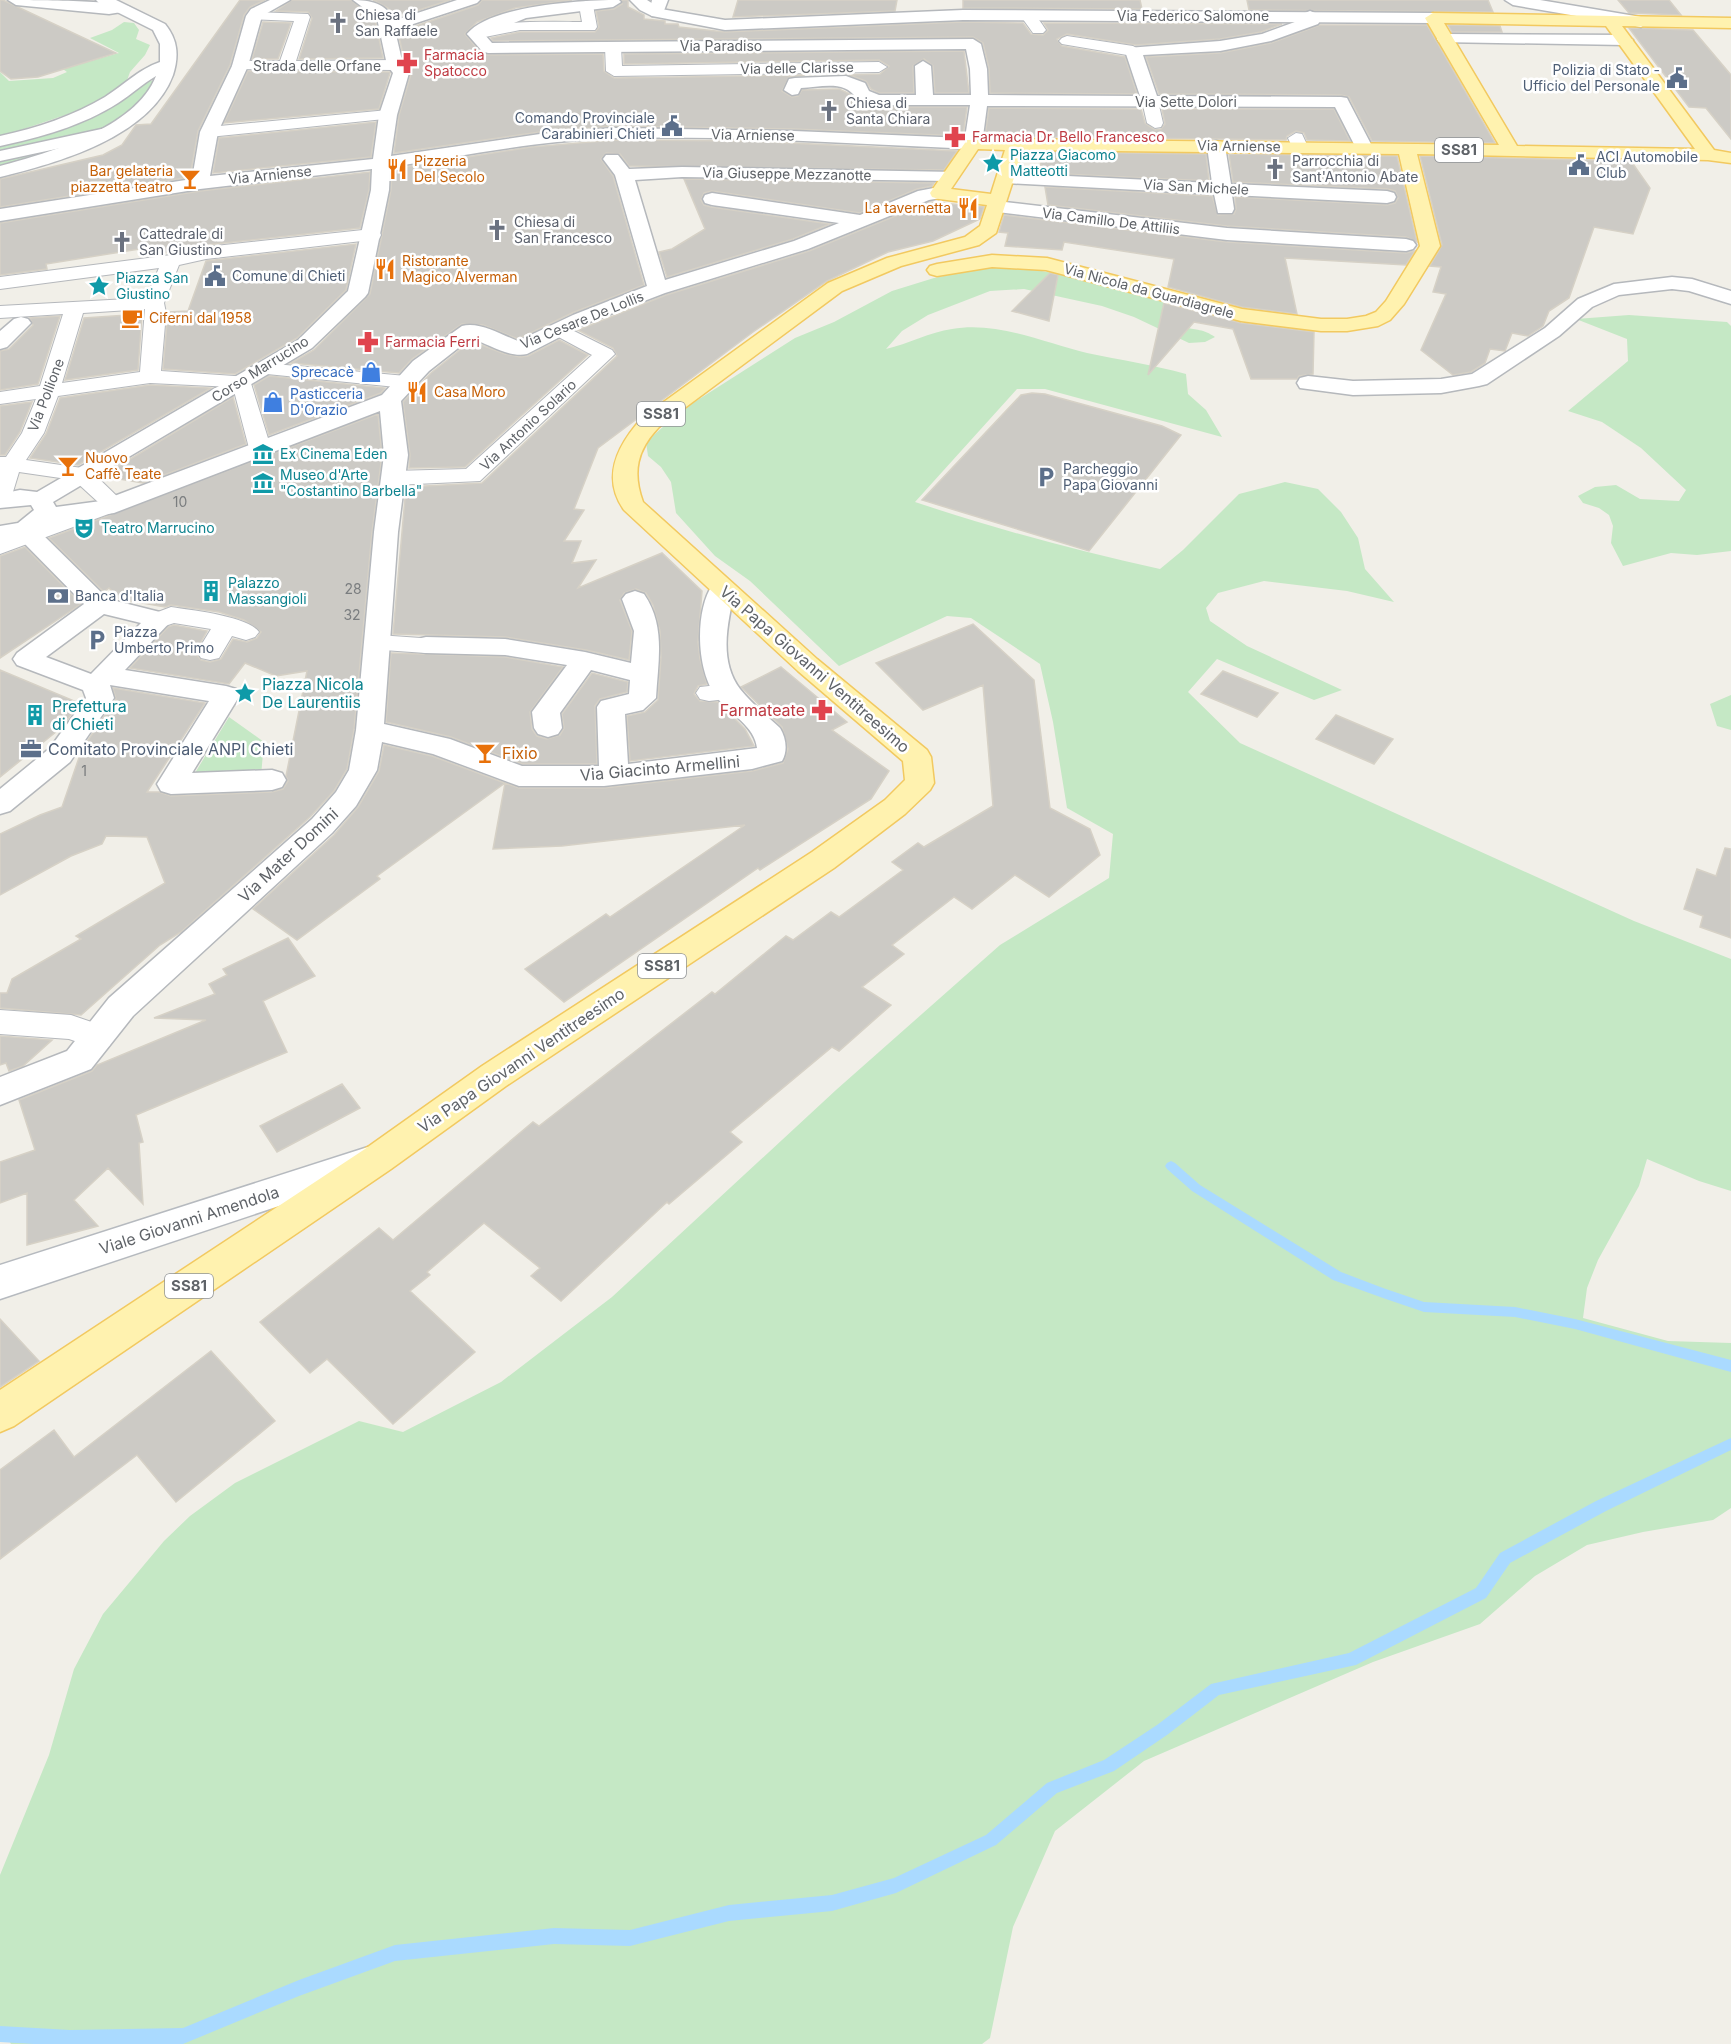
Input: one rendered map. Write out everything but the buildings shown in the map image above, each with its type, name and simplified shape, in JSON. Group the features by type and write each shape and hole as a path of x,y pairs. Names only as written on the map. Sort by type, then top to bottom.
{"main road":[{"name":"Via Federico Salomone","path":"1433,18 1731,23"},
{"path":"1433,18 1511,151"},
{"path":"1611,22 1708,155"},
{"name":"Via Arniense","path":"973,144 1016,144 1159,133 1216,146 1296,138 1365,148 1511,151"},
{"path":"973,144 944,184 997,204"},
{"name":"Via Papa Giovanni Ventitreesimo","path":"378,1159 494,1076 823,860 895,807 920,783 917,757 847,701 632,505 623,471 628,453 637,436 651,422 835,287 894,262 972,241 988,229 1016,144"},
{"name":"Via Nicola da Guardiagrele","path":"921,275 970,263 1030,262 1072,269 1240,315 1321,325 1371,322 1383,315 1394,304 1430,246 1407,149"},
{"name":"SS81","path":"1511,151 1708,155 1731,158"},
{"path":"746,351 830,314"},
{"name":"SS81","path":"0,1413 378,1159"}],"street":[{"path":"0,172 75,150 106,133 155,96 166,78 168,65 169,49 165,33 159,27 115,3 109,9 16,0"},
{"path":"200,183 209,132 240,66 254,16 256,12 282,0"},
{"path":"386,28 472,0"},
{"path":"638,0 640,3 659,7"},
{"path":"1513,0 1641,22"},
{"path":"368,1 384,16 398,69"},
{"path":"475,34 483,28 527,11 584,3 620,1"},
{"path":"584,3 594,47"},
{"name":"Via Federico Salomone","path":"659,7 711,24 739,26 963,15 1433,18"},
{"path":"1027,15 1038,30"},
{"path":"254,16 303,17 286,66"},
{"path":"1067,41 1133,51 1220,46 1265,38 1312,21 1310,16"},
{"path":"475,34 520,26 590,27"},
{"name":"Via Paradiso","path":"475,34 488,48 973,44 980,65"},
{"path":"1445,39 1625,40"},
{"name":"Via delle Clarisse","path":"614,47 614,71 917,66 925,101"},
{"path":"1133,51 1159,133"},
{"path":"0,141 75,119 114,98 158,68 168,65"},
{"path":"957,65 980,65 980,102 973,144"},
{"name":"Strada delle Orfane","path":"240,66 398,69"},
{"name":"Corso Marrucino","path":"28,523 81,474 305,344 358,293 372,235 380,190 381,163 388,115 398,69"},
{"name":"Via Sette Dolori","path":"792,90 795,83 846,81 859,87 862,93 876,100 1341,102 1365,148"},
{"path":"1277,103 1296,138"},
{"path":"209,132 388,115"},
{"name":"Via Arniense","path":"0,215 200,183 381,163 540,139 630,132 973,144"},
{"path":"0,156 106,133"},
{"path":"596,135 624,175 658,289"},
{"path":"1216,146 1224,189 1227,234"},
{"name":"Via Giuseppe Mezzanotte","path":"624,175 682,172 944,184"},
{"name":"Via San Michele","path":"1006,178 1387,197"},
{"name":"Via Cesare De Lollis","path":"1,501 22,497 28,523 114,504 260,448 398,391 421,366 469,330 519,349 580,319 658,289 801,245 925,195 944,184"},
{"path":"712,199 860,220"},
{"name":"Via Camillo De Attiliis","path":"997,204 1227,234 1406,245"},
{"path":"0,283 171,261 206,253 372,235"},
{"path":"150,377 155,308 171,261"},
{"path":"1308,383 1353,388 1441,386 1479,379 1552,333 1585,303 1614,291 1641,285 1671,283 1692,285 1731,298"},
{"path":"0,312 28,317 155,308"},
{"name":"Via Pollione","path":"1,501 6,466 33,432 50,392 74,314"},
{"path":"0,343 28,317"},
{"name":"Via Antonio Solario","path":"394,478 472,476 605,354 560,330"},
{"path":"264,369 398,391"},
{"path":"0,399 150,377 242,381 260,448"},
{"name":"Via Mater Domini","path":"0,1091 79,1060 121,1007 322,826 346,799 363,770 370,730 386,532 394,478 398,391"},
{"path":"6,466 81,474 114,504"},
{"path":"0,547 28,523 99,605 236,629 210,652"},
{"name":"Via Giacinto Armellini","path":"370,730 440,746 519,776 615,774 752,759 772,754 770,735 718,692 714,661 714,624 722,589"},
{"path":"615,774 611,707 633,704 645,690 647,631 635,599"},
{"path":"99,605 26,658 100,680 226,695 171,784 272,780"},
{"path":"100,680 179,618"},
{"path":"378,643 505,647 585,660 645,690"},
{"path":"548,728 546,712 585,660"},
{"path":"0,804 60,755 100,698 100,680"},
{"path":"0,1022 71,1027 98,1037"},
{"name":"Viale Giovanni Amendola","path":"0,1282 378,1159"}],"green space":[{"path":"124,22 134,23 139,30 136,39 150,45 145,55 130,72 125,86 98,104 0,137 0,72 9,81 53,78 67,72 53,62 66,59 80,64 119,53 90,38 112,30"},
{"path":"150,80 157,83 124,115 106,127 65,146 0,166 0,145 122,99"},
{"path":"1017,267 1096,282 1173,303 1175,314 1183,326 1207,332 1215,337 1205,342 1189,343 1134,317 1102,306 1024,289 990,291 928,315 902,331 886,349 952,329 986,328 1004,330 1087,353 1186,374 1188,394 1206,410 1222,437 1045,389 1017,389 915,502 1037,539 1160,569 1183,550 1239,494 1285,482 1318,489 1341,512 1358,538 1365,569 1394,602 1347,591 1264,581 1218,593 1206,608 1210,621 1247,646 1342,690 1314,700 1217,659 1188,692 1240,743 1634,921 1731,959 1731,1191 1699,1181 1647,1159 1639,1186 1598,1260 1587,1288 1583,1318 1668,1341 1731,1343 1731,1508 1713,1520 1643,1532 1587,1545 1535,1576 1480,1624 1373,1662 1144,1761 1055,1831 1013,1927 990,2038 982,2044 11,2044 0,2026 0,1875 49,1755 74,1669 103,1614 164,1541 190,1516 235,1483 359,1421 403,1432 501,1382 612,1297 836,1090 1000,945 1109,878 1113,834 1067,808 1053,722 1040,664 971,618 947,616 839,666 750,581 715,556 676,513 671,482 661,467 648,456 646,442 682,410 795,338 834,322 892,291 934,278 983,268"},
{"path":"1629,315 1727,322 1731,326 1731,551 1697,555 1671,553 1623,566 1611,543 1613,526 1609,515 1599,508 1583,503 1578,496 1595,487 1616,485 1640,499 1679,501 1686,490 1641,448 1602,422 1568,411 1628,361 1627,339 1576,319"},
{"path":"1731,695 1731,730 1717,726 1710,704"},
{"path":"229,717 264,742 261,776 195,773"}],"waterway":[{"path":"1171,1166 1196,1188 1337,1276 1383,1293 1424,1307 1515,1312 1575,1324 1731,1366"},
{"path":"0,2034 70,2038 183,2036 299,1988 395,1953 554,1936 630,1938 729,1913 832,1903 896,1885 991,1840 1052,1788 1109,1766 1216,1689 1351,1660 1481,1593 1505,1558 1601,1506 1731,1444"}],"place":[{"name":"Chiesa di San Raffaele","path":"338,23"},
{"name":"Farmacia Spatocco","path":"407,63"},
{"name":"Polizia di Stato - Ufficio del Personale","path":"1677,78"},
{"name":"Chiesa di Santa Chiara","path":"829,111"},
{"name":"Comando Provinciale Carabinieri Chieti","path":"672,126"},
{"name":"Farmacia Dr. Bello Francesco","path":"955,137"},
{"name":"Piazza Giacomo Matteotti","path":"993,163"},
{"name":"ACI Automobile Club","path":"1579,165"},
{"name":"Pizzeria Del Secolo","path":"397,169"},
{"name":"Parrocchia di Sant'Antonio Abate","path":"1275,169"},
{"name":"Bar gelateria piazzetta teatro","path":"190,179"},
{"name":"La tavernetta","path":"968,208"},
{"name":"Chiesa di San Francesco","path":"497,230"},
{"name":"Cattedrale di San Giustino","path":"122,242"},
{"name":"Ristorante Magico Alverman","path":"385,269"},
{"name":"Comune di Chieti","path":"215,276"},
{"name":"Piazza San Giustino","path":"99,286"},
{"name":"Ciferni dal 1958","path":"132,318"},
{"name":"Farmacia Ferri","path":"368,342"},
{"name":"Sprecacè","path":"371,372"},
{"name":"Casa Moro","path":"417,392"},
{"name":"Pasticceria D'Orazio","path":"273,402"},
{"name":"Ex Cinema Eden","path":"263,454"},
{"name":"Nuovo Caffè Teate","path":"68,466"},
{"name":"Parcheggio Papa Giovanni","path":"1046,477"},
{"name":"Museo d'Arte \"Costantino Barbella\"","path":"263,483"},
{"name":"Teatro Marrucino","path":"84,528"},
{"name":"Palazzo Massangioli","path":"211,591"},
{"name":"Banca d'Italia","path":"58,596"},
{"name":"Piazza Umberto Primo","path":"97,640"},
{"name":"Piazza Nicola De Laurentiis","path":"245,693"},
{"name":"Farmateate","path":"822,710"},
{"name":"Prefettura di Chieti","path":"35,715"},
{"name":"Comitato Provinciale ANPI Chieti","path":"31,749"},
{"name":"Fixio","path":"485,753"}]}
